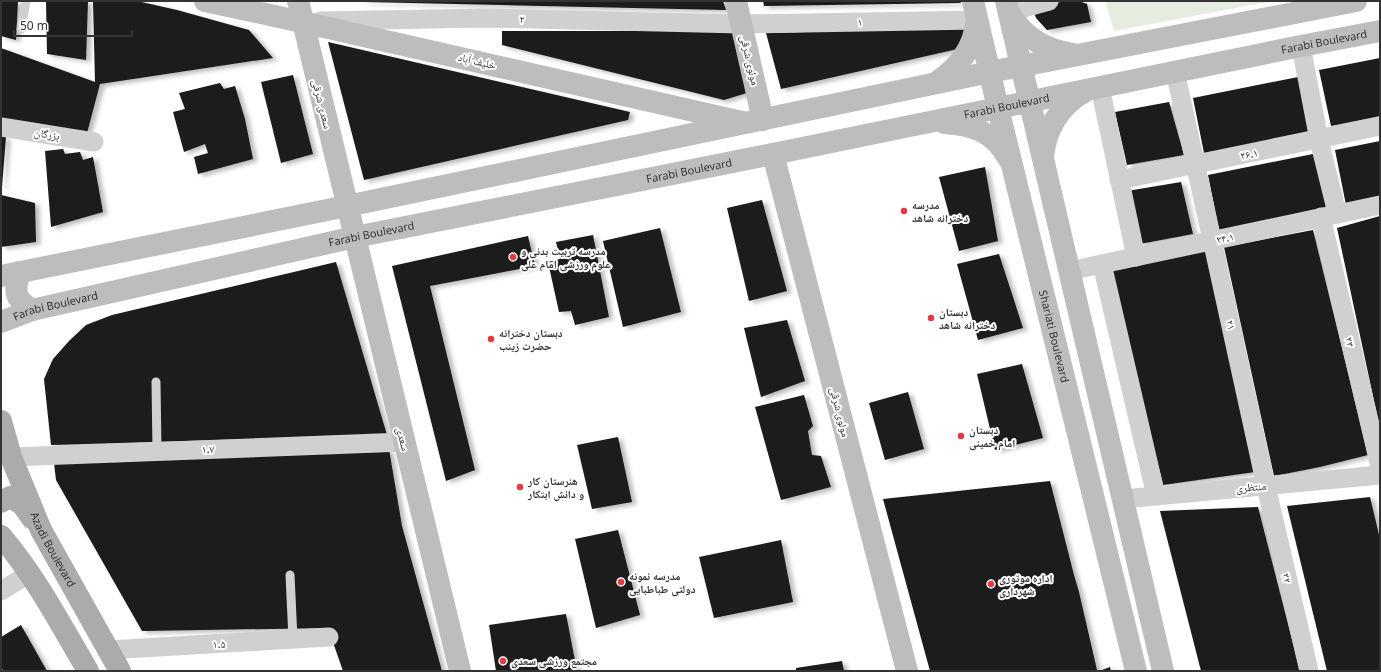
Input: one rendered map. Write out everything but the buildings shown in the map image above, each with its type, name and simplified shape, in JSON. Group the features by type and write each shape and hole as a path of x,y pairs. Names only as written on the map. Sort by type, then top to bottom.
{"main road":[{"name":"خلیف آباد","path":"204,1 300,11 756,122"},
{"path":"204,1 215,11 268,25 286,32 309,48"},
{"name":"مولوی شرقی","path":"736,1 742,24 756,122"},
{"path":"32,310 22,303 17,293 17,282 10,274 756,122 990,72 1356,1"},
{"path":"1008,6 1021,29 1042,45 1078,56"},
{"path":"1008,6 1163,671"},
{"path":"934,84 956,67 972,45 975,10"},
{"name":"Shariati Boulevard","path":"975,10 1136,671"},
{"name":"سعدی شرقی","path":"300,11 347,206"},
{"name":"Farabi Boulevard","path":"1,322 32,310 355,237 1380,31"},
{"path":"1043,159 1046,140 1050,128 1056,118 1069,101 1094,88"},
{"path":"932,121 965,125 980,130 990,136 1002,148 1013,168"},
{"path":"1013,168 1013,154 1015,145 1020,141 1027,140 1033,143 1043,159"},
{"name":"مولوی شرقی","path":"773,154 907,671"},
{"name":"سعدی","path":"347,206 460,671"},
{"name":"Azadi Boulevard","path":"1,421 11,457 41,530 120,671"},
{"path":"1,502 10,497 22,504 41,530"},
{"path":"1,524 8,544 30,573 88,671"}],"street":[{"path":"1008,6 1049,1"},
{"name":"۱","path":"742,24 975,10"},
{"name":"۲","path":"300,11 488,18 742,24"},
{"name":"۲۳","path":"1301,46 1319,140 1329,215 1380,467"},
{"name":"۲۱","path":"1176,71 1266,486"},
{"path":"1094,88 1119,180 1136,257"},
{"name":"۲۶.۱","path":"1119,180 1319,140 1380,126"},
{"name":"بزرگان","path":"1,127 94,142"},
{"name":"۲۴.۱","path":"1069,271 1380,205"},
{"path":"1102,264 1156,496"},
{"name":"۱.۷","path":"11,457 404,442"},
{"name":"منتظری","path":"1123,499 1380,475"},
{"name":"۲۲","path":"1266,486 1309,671"},
{"path":"1,591 30,573"},
{"name":"۱.۵","path":"108,650 329,637"}],"lane":[{"path":"21,29 26,1"},
{"path":"156,382 158,451"},
{"path":"290,575 293,639"}],"shaded area":[{"path":"1105,1 1273,1 1114,31"}],"place":[{"name":"مدرسه دخترانه شاهد","path":"904,211"},
{"name":"مدرسه تربیت بدنی و علوم ورزشی امام علی","path":"513,257"},
{"name":"دبستان دخترانه شاهد","path":"931,318"},
{"name":"دبستان دخترانه حضرت زینب","path":"491,339"},
{"name":"دبستان امام خمینی","path":"961,436"},
{"name":"هنرستان کار و دانش ابتکار","path":"520,487"},
{"name":"مدرسه نمونه دولتی طباطبایی","path":"621,582"},
{"name":"اداره موتوری شهرداری","path":"991,584"},
{"name":"مجتمع ورزشی سعدی","path":"503,661"}]}
